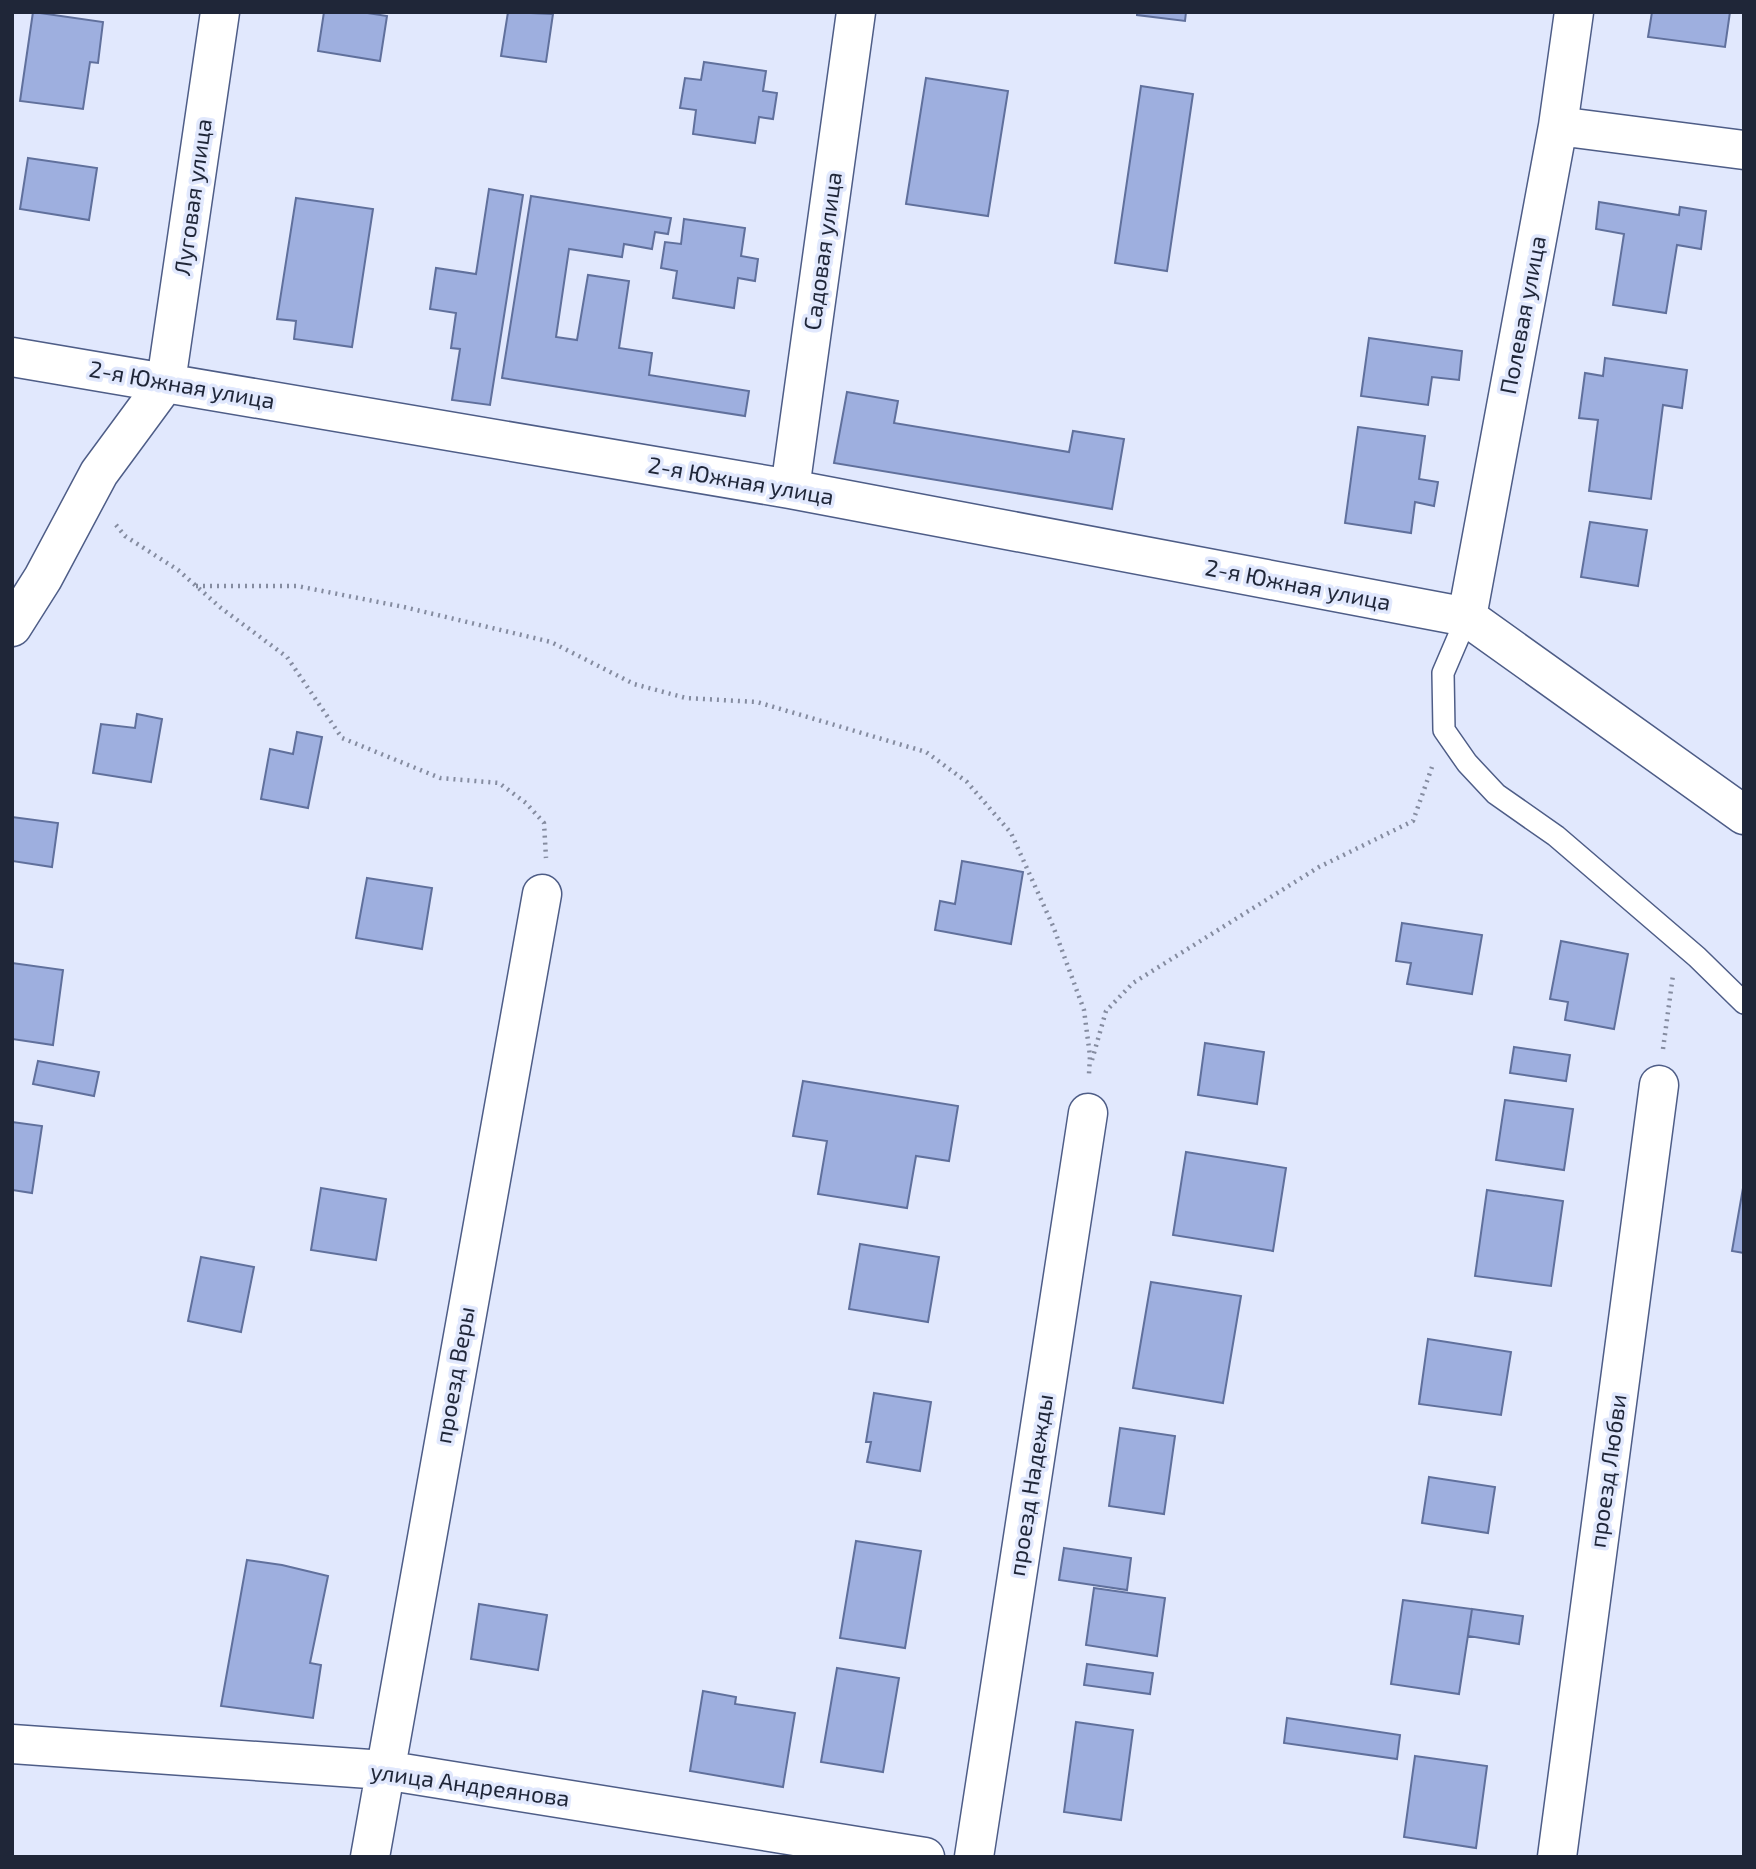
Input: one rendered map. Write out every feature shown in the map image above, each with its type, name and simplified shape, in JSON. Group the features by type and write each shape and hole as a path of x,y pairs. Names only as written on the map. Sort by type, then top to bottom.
{"street":[{"name":"Луговая улица","path":"166,382 220,12"},
{"name":"Садовая улица","path":"790,489 856,12"},
{"name":"Полевая улица","path":"1467,617 1558,126 1574,12"},
{"path":"1558,126 1744,150"},
{"name":"2-я Южная улица","path":"12,357 790,489 1467,617"},
{"path":"12,627 43,578 96,479 166,382"},
{"path":"1467,617 1744,815"},
{"name":"проезд Веры","path":"370,1857 542,894"},
{"name":"проезд Любви","path":"1557,1857 1659,1085"},
{"name":"проезд Надежды","path":"974,1857 1088,1113"},
{"name":"улица Андреянова","path":"12,1744 384,1770 925,1857"}],"lane":[{"path":"1467,617 1443,673 1444,730 1467,763 1496,794 1556,836 1678,940 1744,1003"}],"path":[{"path":"96,479 115,524 125,536 178,570 221,608 287,657 342,738 440,778 499,783 526,803 544,823 546,856 542,894"},
{"path":"196,586 297,586 404,607 551,642 634,684 686,698 757,702 926,752 967,782 1011,832 1053,926 1084,1010 1090,1056 1088,1113"},
{"path":"1089,1071 1105,1011 1133,983 1319,867 1413,821 1444,730"},
{"path":"1659,1085 1678,940"}],"building":[{"path":"33,12 103,22 98,63 90,62 83,109 20,101"},
{"path":"324,12 361,12 387,16 380,61 318,51"},
{"path":"508,12 553,14 546,62 501,56"},
{"path":"1137,12 1186,12 1185,21 1137,15"},
{"path":"1652,12 1730,12 1725,47 1648,37"},
{"path":"704,62 766,71 763,91 777,93 773,119 759,117 755,143 693,134 696,110 680,108 685,78 701,80"},
{"path":"926,78 1008,91 988,216 906,204"},
{"path":"1141,86 1193,94 1167,271 1115,263"},
{"path":"28,158 97,168 89,220 20,209"},
{"path":"489,189 523,195 490,405 452,400 460,349 451,348 456,313 430,309 436,268 476,274"},
{"path":"531,196 671,218 668,234 655,232 652,249 624,244 622,257 569,249 556,337 577,340 588,275 629,281 619,348 652,353 649,375 749,391 745,416 502,378"},
{"path":"296,198 373,209 352,347 294,339 296,321 277,319"},
{"path":"1599,202 1679,215 1680,207 1706,211 1701,249 1677,245 1666,313 1613,305 1624,234 1596,229"},
{"path":"684,219 745,228 741,256 758,259 755,281 738,278 734,308 673,298 677,271 661,268 665,242 681,244"},
{"path":"1369,338 1462,351 1459,380 1432,377 1428,405 1361,396"},
{"path":"1605,358 1687,370 1682,408 1663,405 1651,499 1589,491 1598,420 1579,418 1585,373 1603,376"},
{"path":"847,392 898,401 894,423 1069,452 1073,431 1124,439 1112,509 834,463"},
{"path":"1358,427 1425,436 1419,479 1438,482 1434,506 1415,502 1411,533 1345,523"},
{"path":"1590,522 1647,530 1638,586 1581,577"},
{"path":"137,714 162,719 151,782 93,773 101,724 135,728"},
{"path":"297,732 322,737 308,808 261,799 270,749 293,754"},
{"path":"12,817 58,823 52,867 12,861"},
{"path":"962,861 1023,872 1011,944 935,930 940,901 955,904"},
{"path":"367,878 432,888 422,949 356,938"},
{"path":"1402,923 1482,935 1472,994 1407,984 1411,963 1396,961"},
{"path":"1561,941 1628,954 1614,1029 1565,1020 1568,1002 1550,999"},
{"path":"12,963 63,970 53,1045 12,1039"},
{"path":"1205,1043 1264,1052 1257,1104 1198,1095"},
{"path":"1514,1047 1570,1055 1566,1081 1510,1073"},
{"path":"38,1061 99,1072 94,1096 33,1084"},
{"path":"803,1081 958,1106 949,1161 916,1156 907,1208 818,1194 827,1141 793,1136"},
{"path":"1505,1100 1573,1109 1564,1170 1496,1160"},
{"path":"12,1122 42,1126 32,1193 12,1190"},
{"path":"1186,1152 1286,1168 1273,1251 1173,1235"},
{"path":"321,1188 386,1199 376,1260 311,1250"},
{"path":"1744,1188 1744,1253 1732,1251"},
{"path":"1487,1190 1563,1201 1551,1286 1475,1276"},
{"path":"860,1244 939,1257 928,1322 849,1309"},
{"path":"201,1257 254,1267 241,1332 188,1321"},
{"path":"1151,1282 1241,1296 1223,1403 1133,1388"},
{"path":"1428,1339 1511,1352 1501,1415 1419,1404"},
{"path":"874,1393 931,1402 920,1471 867,1462 871,1442 866,1442"},
{"path":"1120,1428 1175,1436 1164,1514 1109,1506"},
{"path":"1429,1477 1495,1487 1488,1533 1422,1523"},
{"path":"856,1541 921,1551 905,1648 840,1638"},
{"path":"1064,1548 1131,1558 1127,1590 1059,1580"},
{"path":"247,1560 328,1576 310,1663 321,1665 313,1718 221,1706"},
{"path":"1094,1588 1165,1598 1157,1656 1086,1645"},
{"path":"1403,1600 1472,1609 1459,1694 1391,1684"},
{"path":"479,1604 547,1615 538,1670 471,1659"},
{"path":"1472,1609 1523,1616 1519,1644 1468,1636"},
{"path":"1087,1664 1153,1673 1150,1694 1084,1685"},
{"path":"837,1668 899,1678 883,1772 821,1762"},
{"path":"703,1691 736,1697 735,1704 795,1713 783,1787 690,1771"},
{"path":"1287,1718 1400,1735 1397,1759 1284,1743"},
{"path":"1076,1722 1133,1730 1121,1820 1064,1812"},
{"path":"1415,1756 1487,1766 1476,1848 1404,1837"}]}
